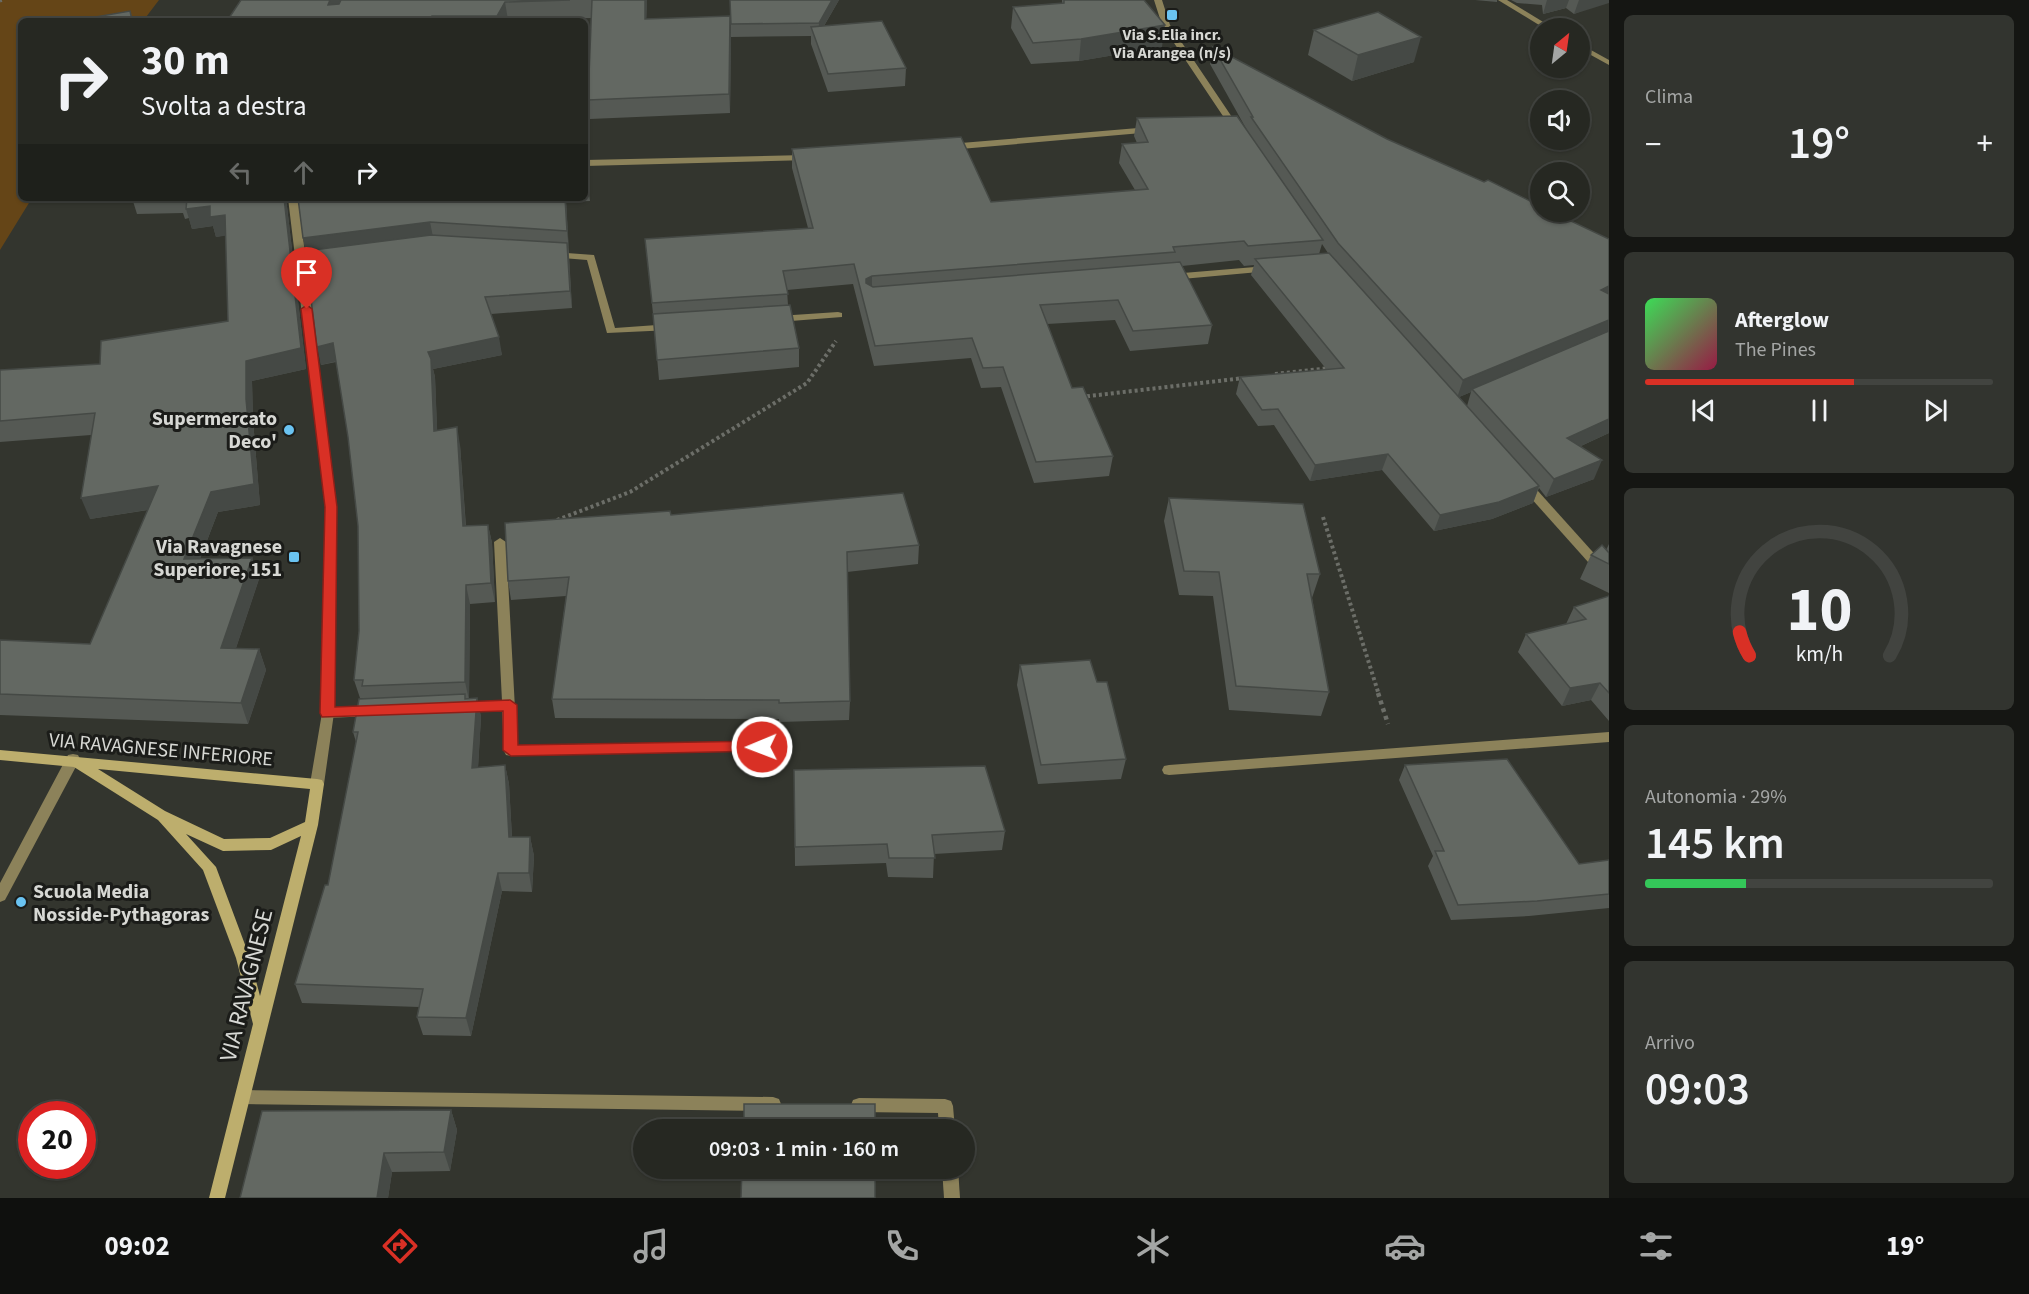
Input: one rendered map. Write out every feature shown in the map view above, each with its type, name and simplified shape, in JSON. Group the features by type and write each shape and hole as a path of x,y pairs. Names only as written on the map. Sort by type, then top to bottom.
{"main road":[{"name":"VIA RAVAGNESE INFERIORE","path":"0,755 73,759 317,784"},
{"path":"73,759 160,815 223,845 271,844 311,825"},
{"name":"VIA RAVAGNESE","path":"217,1198 311,825 317,784"},
{"path":"160,815 209,867 243,958 261,1023"}],"street":[{"path":"1158,0 1166,25 1244,142"},
{"path":"1502,0 1533,18"},
{"path":"1590,52 1609,63"},
{"path":"1220,124 1232,123"},
{"path":"937,148 1161,129"},
{"path":"588,163 819,157"},
{"path":"294,201 307,264 331,507 328,713 317,784"},
{"path":"546,254 591,257 611,331 679,326"},
{"path":"1164,277 1281,268"},
{"path":"770,320 838,315"},
{"path":"1517,474 1609,578"},
{"path":"500,542 511,750 762,747"},
{"path":"453,708 510,705"},
{"path":"328,713 385,711"},
{"path":"1169,770 1609,737"},
{"path":"0,896 73,759"},
{"path":"243,1097 790,1104"},
{"path":"838,1105 945,1106 946,1119"},
{"path":"951,1179 952,1198"}],"path":[{"path":"554,521 630,492 807,383 838,339 838,315"},
{"path":"1272,375 1332,368"},
{"path":"1071,398 1249,377"},
{"path":"1323,517 1398,753"}],"shaded area":[{"path":"0,0 159,0 145,18 18,18 18,201 30,201 0,250"}],"building":[{"path":"241,0 330,0 328,5 339,4 341,0 570,0 505,2 497,16 229,18"},
{"path":"592,0 645,0 645,19 730,16 729,94 588,100"},
{"path":"730,0 832,0 819,23 731,24"},
{"path":"1064,0 1144,0 1165,25 1081,39 1033,43 1013,7 1064,3"},
{"path":"130,11 132,18 89,18"},
{"path":"1378,12 1421,37 1358,55 1314,30"},
{"path":"882,21 906,68 828,74 811,27"},
{"path":"1213,47 1387,139 1484,182 1488,180 1530,201 1530,222 1573,222 1609,239 1609,286 1601,290 1609,294 1609,320 1463,380 1338,243 1251,117 1253,117"},
{"path":"1237,116 1323,240 1248,246 1244,241 1173,247 1175,252 872,276 866,279 866,283 873,287 1180,262 1212,325 1133,331 1118,300 1040,305 1072,388 1083,387 1113,456 1036,462 1003,367 983,368 972,338 875,346 854,264 783,271 788,294 652,303 645,239 813,228 792,149 961,137 991,202 1148,189 1122,144 1148,142 1137,118"},
{"path":"187,201 284,201 301,348 246,361 246,399 254,484 211,492 184,559 252,558 221,648 259,649 241,703 0,694 0,640 90,644 158,486 81,498 95,413 0,421 0,370 100,364 101,341 228,321 225,215 210,217 210,206 186,209"},
{"path":"298,201 565,201 567,231 430,222 303,238"},
{"path":"431,235 567,243 570,291 485,297 499,337 428,352 431,359 434,431 457,427 463,526 488,525 491,583 466,585 465,682 362,686 363,680 354,680 359,631 358,526 348,437 333,343 317,347 305,251"},
{"path":"1329,253 1539,486 1499,502 1440,515 1388,454 1315,465 1278,409 1262,410 1240,377 1344,368 1255,259"},
{"path":"790,305 799,348 657,360 653,314"},
{"path":"1609,331 1609,419 1567,438 1602,460 1554,479 1472,389"},
{"path":"903,493 919,545 847,552 850,701 779,703 779,700 552,699 569,577 508,581 505,523 670,511 671,515"},
{"path":"1169,498 1303,504 1320,574 1307,574 1329,692 1236,686 1219,572 1184,571"},
{"path":"1602,545 1609,553 1609,564 1591,555"},
{"path":"1609,596 1609,693 1600,683 1570,688 1526,634 1586,619 1574,607"},
{"path":"1090,660 1097,682 1107,682 1126,759 1041,765 1020,665"},
{"path":"465,694 465,699 477,698 472,768 505,765 509,837 530,837 529,873 498,873 466,1018 417,1017 423,989 295,984 325,885 328,885 358,732 353,732 359,699"},
{"path":"1507,759 1579,864 1609,860 1609,894 1458,905 1435,851 1444,851 1405,765"},
{"path":"985,766 1005,831 932,835 935,858 889,858 887,844 795,847 794,770"},
{"path":"744,1104 875,1104 875,1119 744,1119"},
{"path":"451,1110 444,1152 384,1153 377,1198 240,1198 262,1111"},
{"path":"742,1179 875,1179 875,1198 741,1198"}],"place":[{"name":"Via S.Elia incr. Via Arangea (n/s)","path":"1172,15"},
{"name":"Supermercato Deco'","path":"289,430"},
{"name":"Via Ravagnese Superiore, 151","path":"294,557"},
{"name":"Scuola Media Nosside-Pythagoras","path":"21,902"}],"route":[{"path":"307,309 331,507 328,713 510,705 511,750 762,747"}]}
